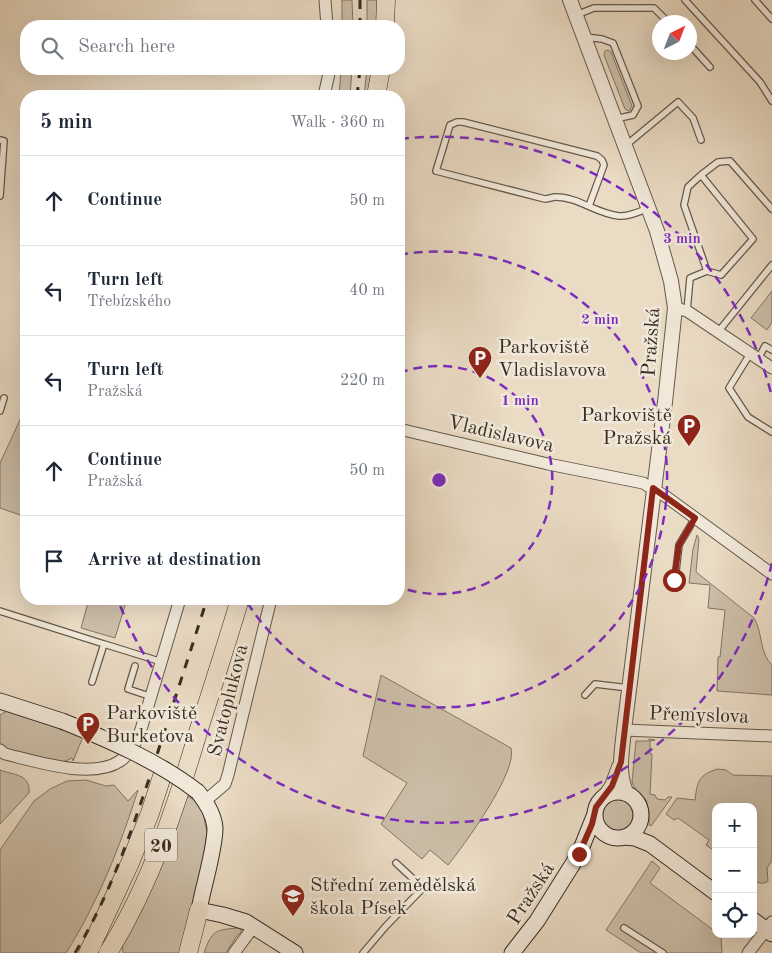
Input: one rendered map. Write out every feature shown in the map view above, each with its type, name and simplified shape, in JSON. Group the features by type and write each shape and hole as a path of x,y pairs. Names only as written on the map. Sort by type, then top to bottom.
{"highway":[{"path":"385,20 386,0"},
{"path":"396,20 397,0"},
{"path":"377,90 380,75"},
{"path":"388,90 390,75"},
{"name":"20","path":"98,953 144,866 160,825 227,605"},
{"name":"20","path":"113,948 152,869 168,829 238,605"},
{"path":"88,953 130,863 150,813 164,770"},
{"path":"188,953 198,910"}],"main road":[{"path":"0,701 62,721 120,746 183,781 202,797 212,815 215,827 213,845 198,910 232,917 254,926 295,953"},
{"path":"617,837 630,834 639,824 641,817 637,803 627,794 620,792 606,795 596,807 595,814 599,828 617,837 634,838 650,844"},
{"name":"Pražská","path":"512,953 537,921 579,854 595,814"},
{"path":"639,824 644,837 650,844 712,890"},
{"name":"Pražská","path":"579,854 595,840 617,837"},
{"path":"757,922 770,928"}],"street":[{"path":"326,0 327,20"},
{"name":"Pražská","path":"570,0 649,208 681,310 665,402 653,488 624,730 621,762 622,784 627,794"},
{"path":"325,90 329,75"},
{"path":"681,310 772,366"},
{"name":"Vladislavova","path":"405,430 548,464 643,483 653,488 772,574"},
{"path":"0,750 5,754 58,767 96,768 120,761 134,747 139,736 178,605"},
{"name":"Svatoplukova","path":"202,797 225,784 270,605"},
{"name":"Přemyslova","path":"624,730 772,736"},
{"name":"Pražská","path":"606,795 612,786 621,762"},
{"path":"234,953 254,926"},
{"path":"748,953 770,928"}],"lane":[{"path":"685,0 760,82 772,101"},
{"path":"754,0 772,19"},
{"path":"576,15 594,8 654,8 661,15"},
{"path":"585,37 602,39 613,43 638,106 633,115 615,119"},
{"path":"697,53 710,67"},
{"path":"625,146 678,102 693,118 701,140"},
{"path":"589,206 604,165 597,156 463,122 450,125 436,171 544,199 556,197 620,216 627,216 649,208"},
{"path":"0,140 4,141 0,196"},
{"path":"707,270 684,205 688,187 718,162 730,161 772,209"},
{"path":"681,310 690,278 707,270 721,275 753,239 701,175"},
{"path":"718,332 772,266"},
{"path":"772,350 765,346 754,356 729,388 748,417 772,432"},
{"path":"0,411 4,398"},
{"path":"674,580 679,545 695,518"},
{"path":"0,612 162,662"},
{"path":"92,682 104,644"},
{"path":"135,666 128,689 152,697"},
{"path":"585,695 595,684 629,688"},
{"path":"363,953 423,888 396,863"},
{"path":"624,928 663,953"}],"shaded area":[{"path":"342,0 352,0 353,20 342,20"},
{"path":"367,0 380,0 379,20 367,20"},
{"path":"605,51 611,52 632,106 629,111 625,109 604,55"},
{"path":"341,75 352,75 350,90 339,90"},
{"path":"366,75 373,75 371,90 365,90"},
{"path":"772,291 772,322 767,330 751,318"},
{"path":"20,420 20,515 0,508 0,463"},
{"path":"697,535 699,539 696,572 754,618 765,655 772,665 772,695 717,691 718,657 720,657 725,610 708,608 710,585 689,583 693,549"},
{"path":"87,605 125,605 115,638 81,628"},
{"path":"381,675 511,748 511,759 498,790 477,826 448,865 430,850 422,859 381,824 407,783 363,756"},
{"path":"7,711 83,737 73,761 72,758 63,762 12,752 3,748 0,744 0,715"},
{"path":"649,739 655,740 650,741 650,754 652,754 650,794 655,795 657,799 665,800 668,797 672,797 651,826 649,825 649,811 646,800 632,782 636,741 649,741"},
{"path":"718,769 726,770 733,775 772,776 772,860 767,868 768,881 764,883 757,882 757,803 712,803 712,849 706,845 709,840 678,818 674,820 666,814 677,798 695,800 700,780"},
{"path":"0,770 15,774 24,779 29,787 29,793 0,824"},
{"path":"86,780 106,786 114,785 128,801 138,790 116,853 98,894 66,953 0,953 0,850 34,801 50,789 67,781"},
{"path":"186,795 194,800 203,813 207,832 204,856 183,953 123,953 122,940"},
{"path":"617,799 628,804 633,815 628,826 617,831 606,826 601,815 606,804"},
{"path":"652,861 660,868 650,883 712,929 712,938 721,938 722,953 641,953 606,930"},
{"path":"241,929 241,934 238,934 226,953 204,953 209,940 215,933"}],"railway":[{"path":"360,0 360,20"},
{"path":"358,90 359,75"},
{"path":"75,953 100,907 130,835 205,605"}],"place":[{"name":"Parkoviště Vladislavova","path":"480,379"},
{"name":"Parkoviště Pražská","path":"689,447"},
{"name":"Parkoviště Burketova","path":"88,745"},
{"name":"Střední zemědělská škola Písek","path":"293,917"}],"route":[{"path":"579,854 592,824 596,807 612,786 621,762 653,488 695,518 679,545 674,580"}]}
